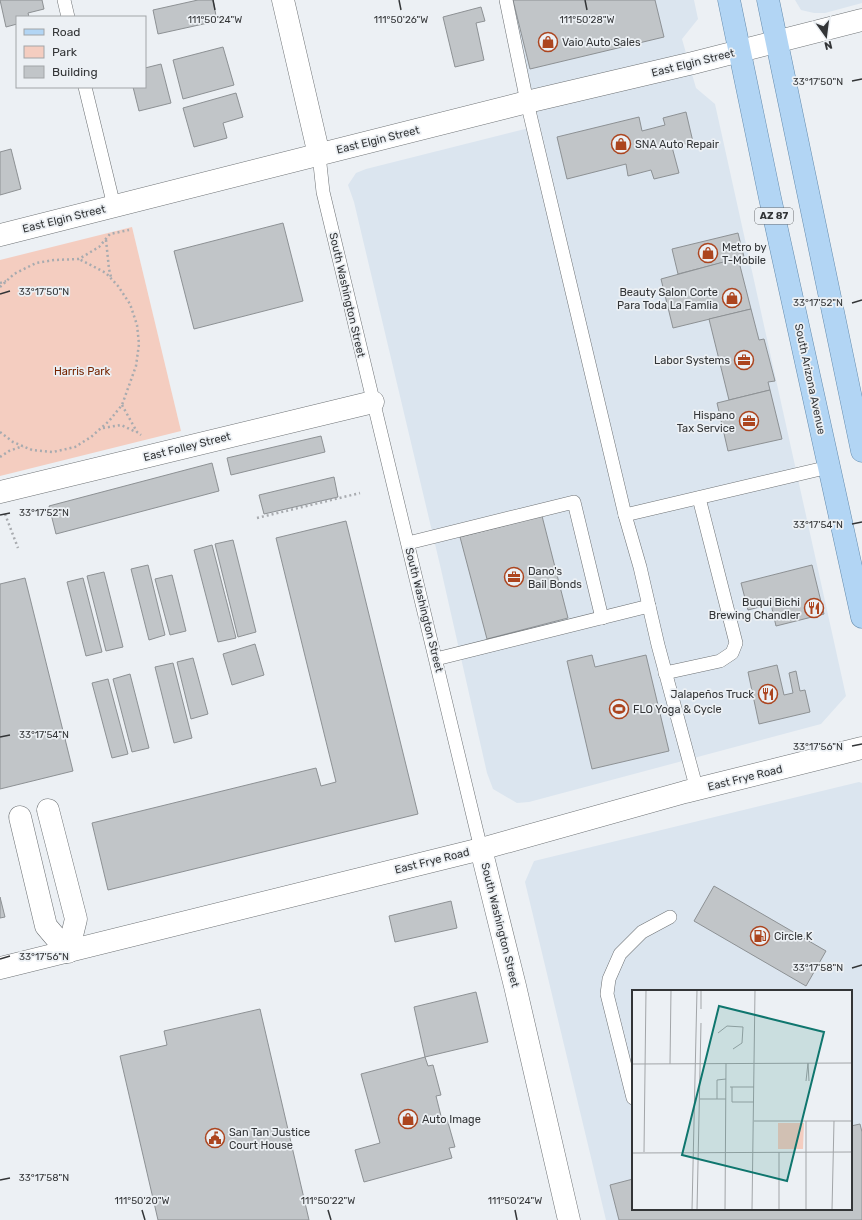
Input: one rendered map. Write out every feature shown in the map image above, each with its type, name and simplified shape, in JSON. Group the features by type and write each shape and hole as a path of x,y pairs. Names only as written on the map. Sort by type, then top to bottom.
{"main road":[{"name":"South Arizona Avenue","path":"729,0 748,49 770,198 829,467 854,534 862,615"},
{"path":"768,0 862,451"}],"street":[{"name":"South Washington Street","path":"283,0 319,155"},
{"name":"East Elgin Street","path":"0,235 527,102 862,20"},
{"name":"East Folley Street","path":"2,502 373,402"},
{"name":"East Frye Road","path":"0,968 481,849 685,792 862,748"},
{"path":"48,810 76,919 68,952"},
{"path":"20,817 46,926 68,952"},
{"name":"South Washington Street","path":"481,849 515,986 569,1220"}],"lane":[{"path":"64,0 68,16"},
{"path":"506,0 527,102 625,515 640,567 665,674 697,790"},
{"path":"85,88 114,206"},
{"name":"South Washington Street","path":"319,155 323,192 481,849"},
{"path":"625,515 829,467"},
{"path":"665,674 720,661 732,653 736,643 699,498"},
{"path":"408,543 574,502 602,618"},
{"path":"436,659 649,606"},
{"path":"632,1094 607,994 609,979 620,954 642,932 670,917"}],"path":[{"path":"0,287 14,274 36,263 54,260 79,259 90,253 106,240 110,234 129,230"},
{"path":"106,240 111,279"},
{"path":"0,432 13,442 32,450 53,452 75,446 91,437 102,428 122,405 136,366 139,344 137,325 130,304 106,273 79,259"},
{"path":"0,283 7,281"},
{"path":"122,405 137,432"},
{"path":"102,428 121,426 137,432 142,436"},
{"path":"0,457 9,451 23,446"},
{"path":"257,518 360,493"},
{"path":"2,502 18,548"}],"shaded area":[{"path":"499,0 694,0 698,19 682,39 696,88 715,104 846,696 821,724 529,802 517,803 493,789 487,773 440,565 354,202 348,185 356,173 366,169 529,128"},
{"path":"795,0 862,0 862,3 825,13 814,13 801,10"},
{"path":"859,782 862,783 862,1220 606,1220 525,882 534,861"}],"green space":[{"name":"Harris Park","path":"132,227 181,431 0,476 0,260"}],"building":[{"path":"0,0 42,0 44,9 28,13 29,16 16,16 16,24 6,27"},
{"path":"198,0 213,0 217,21 158,34 153,10"},
{"path":"513,0 655,0 664,37 530,69"},
{"path":"481,7 485,21 476,23 484,60 455,67 443,17"},
{"path":"223,47 234,85 183,99 173,60"},
{"path":"161,64 171,103 139,111 133,88 146,88 146,68"},
{"path":"236,93 243,117 223,123 227,138 194,147 183,108"},
{"name":"SNA Auto Repair","path":"686,112 693,142 672,147 679,173 654,179 651,170 628,176 626,164 567,179 557,137 639,117 642,131 665,125 663,118"},
{"path":"11,149 21,189 0,195 0,152"},
{"path":"283,223 303,301 194,329 174,251"},
{"name":"Metro by T-Mobile","path":"738,233 744,257 678,274 672,249"},
{"path":"738,258 751,309 673,328 661,279"},
{"name":"Labor Systems","path":"751,309 759,340 764,339 775,381 768,382 770,390 729,400 709,319"},
{"name":"Hispano Tax Service","path":"770,390 782,439 728,451 717,403"},
{"path":"321,436 325,452 231,475 227,458"},
{"path":"212,463 219,491 56,534 49,506"},
{"path":"334,477 338,497 264,514 259,495"},
{"name":"Dano's Bail Bonds","path":"542,516 568,618 487,639 460,537"},
{"path":"346,521 418,814 108,890 92,823 316,768 321,786 336,782 276,538"},
{"path":"233,540 256,632 238,637 215,544"},
{"path":"212,545 236,638 218,642 194,550"},
{"path":"148,565 165,635 149,640 131,569"},
{"path":"812,565 824,614 776,626 771,604 748,610 741,583"},
{"path":"104,572 123,647 106,651 87,576"},
{"path":"172,575 186,631 170,635 155,579"},
{"path":"25,578 73,771 0,789 0,584"},
{"path":"83,578 102,652 86,656 67,582"},
{"path":"255,644 264,675 232,685 223,654"},
{"name":"FLO Yoga & Cycle","path":"592,655 595,667 646,655 669,751 592,769 567,661"},
{"path":"193,658 208,714 191,719 177,662"},
{"path":"173,663 192,738 174,743 155,667"},
{"name":"Jalapeños Truck","path":"777,665 784,695 793,693 789,673 796,671 800,691 805,690 810,712 759,724 748,672"},
{"path":"130,674 149,748 132,752 113,679"},
{"path":"108,679 128,754 112,758 92,683"},
{"name":"Circle K","path":"714,886 826,951 806,986 694,921"},
{"path":"0,897 5,917 0,918"},
{"path":"451,901 457,928 395,942 389,916"},
{"path":"476,992 488,1042 425,1057 414,1007"},
{"name":"San Tan Justice Court House","path":"260,1009 309,1220 158,1220 120,1056 167,1045 164,1031"},
{"name":"Auto Image","path":"425,1057 428,1066 433,1065 441,1095 436,1096 442,1120 447,1119 455,1147 449,1148 452,1158 364,1182 355,1150 380,1143 361,1074"},
{"path":"860,1124 862,1132 862,1220 619,1220 610,1185 632,1179 632,1210 852,1210 852,1126"}],"place":[{"name":"Vaio Auto Sales","path":"548,42"},
{"name":"SNA Auto Repair","path":"621,144"},
{"name":"Metro by T-Mobile","path":"708,253"},
{"name":"Beauty Salon Corte Para Toda La Famlia","path":"732,298"},
{"name":"Labor Systems","path":"744,360"},
{"name":"Hispano Tax Service","path":"749,421"},
{"name":"Dano's Bail Bonds","path":"514,577"},
{"name":"Buqui Bichi Brewing Chandler","path":"814,608"},
{"name":"Jalapeños Truck","path":"768,694"},
{"name":"FLO Yoga & Cycle","path":"619,709"},
{"name":"Circle K","path":"760,936"},
{"name":"Auto Image","path":"408,1119"},
{"name":"San Tan Justice Court House","path":"215,1138"}]}
